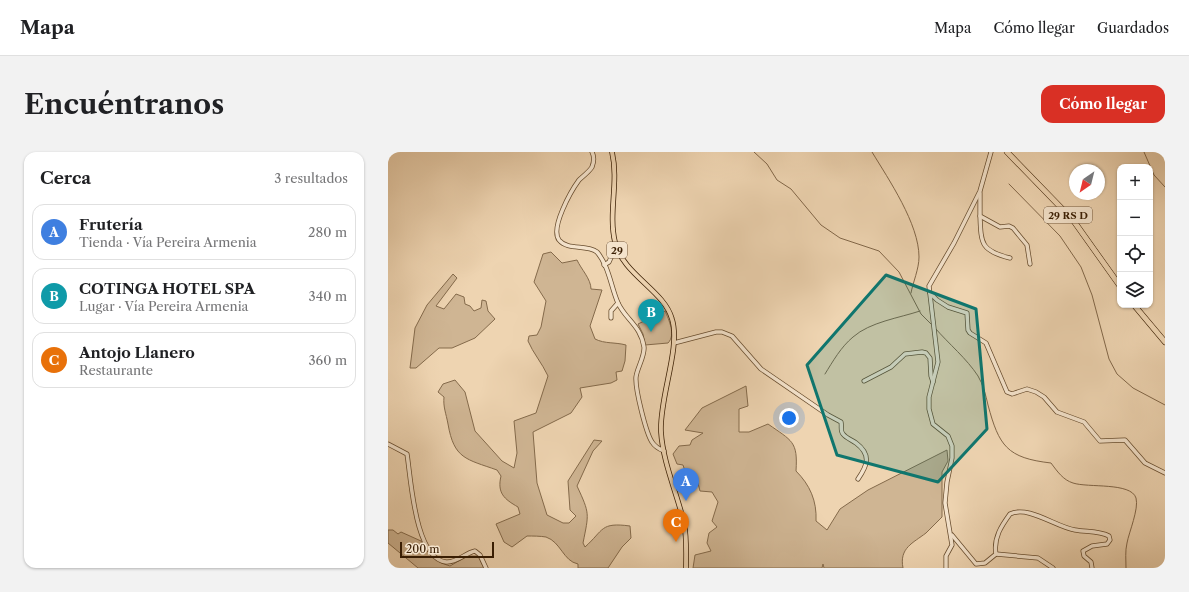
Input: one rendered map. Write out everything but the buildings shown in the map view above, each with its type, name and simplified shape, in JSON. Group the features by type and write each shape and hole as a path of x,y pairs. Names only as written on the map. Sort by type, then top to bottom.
{"highway":[{"name":"29 RS D","path":"1007,152 1073,220 1117,282"},
{"path":"1137,308 1165,342"}],"main road":[{"name":"29","path":"612,152 615,174 613,230 617,249 629,268 669,312 674,323 674,343 662,414 661,432 664,451 684,522 686,568"}],"street":[{"path":"592,152 594,162 592,168 578,182 559,217 556,233 558,239 564,244 594,250 599,254 618,304 639,331 644,348 636,379 638,398 645,420 646,430 652,443 657,448 664,451"},
{"path":"946,568 946,556 952,545 952,535 945,503 946,482 952,458 952,446 948,436 936,428 930,417 929,397 938,362 938,351 929,286 954,243 980,192 991,152"},
{"path":"980,192 981,232 985,247 992,253 1010,258"},
{"path":"980,216 1000,226 1009,226 1013,228 1027,245 1030,264"},
{"path":"604,264 609,262 613,253 617,249"},
{"path":"930,292 937,300 966,313 968,330 970,333 986,343 1007,392 1012,394 1027,389 1036,392 1044,397 1057,412 1084,422 1100,441 1125,440 1145,463 1165,473"},
{"path":"611,318 610,311 618,304"},
{"path":"674,343 716,332 722,332 732,336 761,369 828,415 841,422 843,435 857,444 866,459 867,467 858,479"},
{"path":"864,381 892,367 905,354 926,352 930,358 933,383"},
{"path":"388,444 407,454 418,524 422,537 430,553 441,561 452,562 469,552 475,551 480,556 486,568"},
{"path":"996,554 997,539 1001,526 1010,514 1021,511 1031,513 1067,529 1109,536 1110,540 1107,544 1092,546 1083,551 1084,556 1091,562 1092,568"},
{"path":"952,535 976,566 984,563 996,554 1038,558 1053,568"}],"highlighted area":[{"path":"886,275 976,309 987,429 938,482 837,455 807,365"}],"shaded area":[{"path":"551,252 562,263 577,260 588,278 591,289 602,290 590,326 595,339 603,342 626,345 625,361 622,371 616,372 617,380 611,383 580,388 582,397 571,413 533,432 537,483 547,515 563,523 569,523 576,516 570,510 568,481 594,440 602,441 593,451 577,486 584,502 587,514 583,543 585,547 608,526 630,526 631,538 622,547 608,568 578,568 578,564 569,559 551,539 546,537 527,536 512,547 504,542 496,524 520,514 518,507 503,495 500,487 501,476 497,470 469,460 458,451 451,436 444,407 444,397 438,392 443,384 455,380 465,392 475,431 502,461 514,468 517,453 514,421 536,413 548,376 528,341 529,336 537,335 541,327 546,301 534,282 543,254"},
{"path":"453,274 457,278 436,306 444,309 456,294 464,297 465,304 470,306 474,311 481,308 482,300 486,301 488,311 495,319 475,338 452,348 439,348 416,368 410,368 415,328 427,305"},
{"path":"665,311 672,332 670,340 668,343 645,345 643,334 638,324"},
{"path":"746,386 748,406 739,409 739,432 749,432 768,424 788,438 796,453 796,471 801,476 812,494 816,521 827,530 840,509 868,490 947,450 948,461 942,472 942,517 926,533 908,547 903,556 903,568 824,568 823,564 822,568 693,568 695,555 711,551 707,543 709,533 717,527 712,521 718,502 712,492 700,491 698,483 690,482 683,465 677,464 673,454 679,446 690,445 692,440 703,433 685,430 702,408"},
{"path":"679,520 681,528 668,531 667,523"},
{"path":"388,530 393,530 398,534 401,532 421,541 427,551 441,563 450,566 467,556 478,556 484,568 418,568 388,543"}],"waterway":[{"path":"754,152 767,164 777,180 791,189 821,225 840,238 879,251 899,272 921,314 932,325"},
{"path":"872,152 902,203 909,217 918,244 918,266 911,293"},
{"path":"1144,152 1154,175 1165,187"},
{"path":"1009,184 1060,236 1081,267 1092,295 1109,359 1117,374 1133,388 1165,405"},
{"path":"825,374 845,345 860,332 876,324 920,311"},
{"path":"935,328 978,376 984,390 996,431 1007,448 1024,458 1051,463 1069,482 1118,488 1132,493 1136,498 1136,508 1126,546 1126,568"}],"place":[{"name":"COTINGA HOTEL SPA","path":"651,332"},
{"name":"Frutería","path":"686,501"},
{"name":"Antojo Llanero","path":"676,542"}]}
